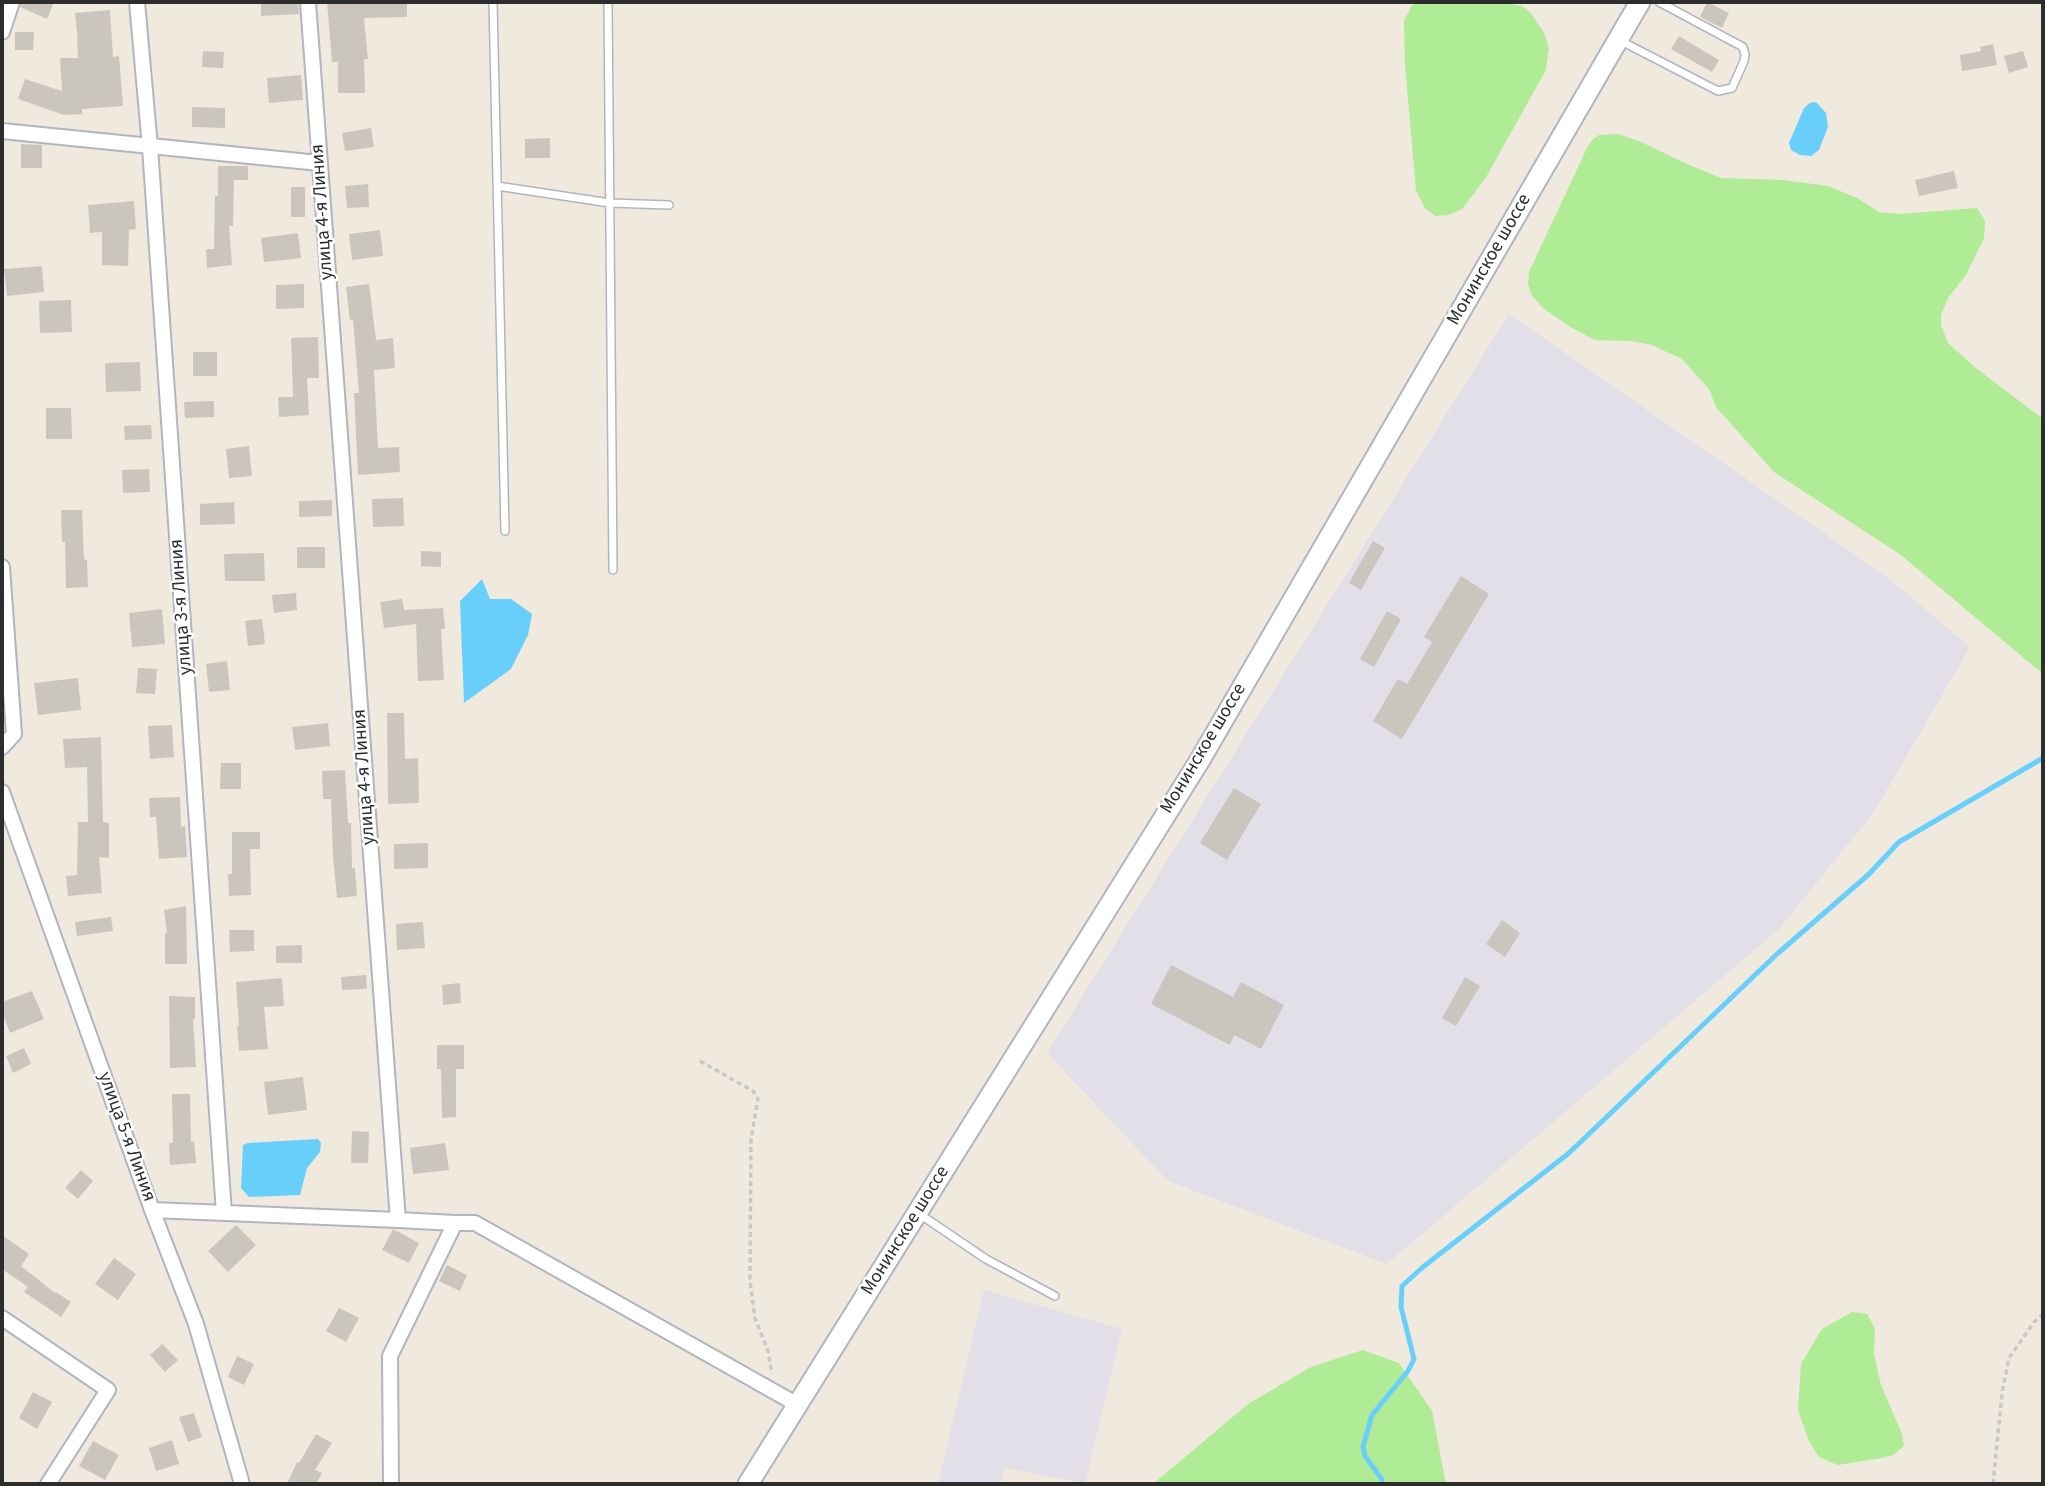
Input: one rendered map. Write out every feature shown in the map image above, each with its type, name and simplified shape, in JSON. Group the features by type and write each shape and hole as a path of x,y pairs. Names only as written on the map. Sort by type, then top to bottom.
{"main road":[{"name":"Монинское шоссе","path":"748,1484 1200,760 1640,2"}],"street":[{"path":"2,32 12,2"},
{"name":"улица 3-я Линия","path":"137,2 150,147 224,1213"},
{"name":"улица 4-я Линия","path":"308,2 398,1220"},
{"path":"2,131 319,163"},
{"path":"2,567 14,734 2,747"},
{"name":"улица 5-я Линия","path":"2,792 152,1210 196,1324 242,1484"},
{"path":"152,1210 475,1223 798,1405"},
{"path":"391,1484 390,1356 454,1223"},
{"path":"2,1318 108,1390 48,1484"}],"lane":[{"path":"493,2 505,531"},
{"path":"608,2 613,569"},
{"path":"1618,39 1718,91 1732,88 1744,61 1743,47 1659,2"},
{"path":"498,186 610,203 669,205"},
{"path":"918,1213 986,1259 1055,1296"}],"path":[{"path":"700,1061 753,1091 758,1099 751,1139 750,1282 755,1318 768,1351 776,1393"},
{"path":"1993,1484 2002,1393 2010,1358 2034,1322 2043,1314"}],"shaded area":[{"path":"1509,314 1887,577 1970,647 1874,812 1779,929 1387,1264 1168,1181 1047,1053"},
{"path":"984,1290 1122,1329 1085,1483 1004,1468 1000,1484 938,1484"}],"green space":[{"path":"1418,2 1499,2 1522,6 1530,12 1544,33 1549,48 1546,70 1485,179 1462,209 1448,215 1435,216 1425,208 1416,190 1405,65 1404,21 1412,5"},
{"path":"1618,134 1721,178 1783,180 1828,186 1857,198 1879,212 1901,214 1977,208 1985,221 1984,238 1966,275 1948,298 1941,315 1941,325 1948,343 2043,419 2043,674 1901,555 1774,472 1716,407 1709,389 1682,359 1652,345 1631,341 1595,340 1544,309 1532,296 1528,284 1529,272 1587,148 1599,135"},
{"path":"1852,1312 1867,1314 1875,1329 1874,1354 1881,1385 1902,1434 1904,1446 1893,1455 1838,1465 1819,1457 1809,1441 1798,1410 1801,1364 1822,1329"},
{"path":"1363,1350 1399,1363 1432,1411 1446,1484 1153,1484 1248,1404 1311,1367"}],"water":[{"path":"1816,102 1826,113 1828,127 1819,150 1811,156 1800,155 1791,150 1789,143 1804,108"},
{"path":"482,579 490,599 511,599 532,614 528,635 511,669 464,703 460,601"},
{"path":"318,1139 321,1143 320,1152 307,1168 300,1195 249,1197 241,1188 243,1145"}],"building":[{"path":"21,2 54,2 47,19 20,7"},
{"path":"261,2 298,2 299,14 261,16"},
{"path":"327,2 407,2 407,17 364,18 368,59 364,59 365,93 338,93 338,62 332,62"},
{"path":"1707,2 1729,13 1722,28 1700,17"},
{"path":"110,10 113,57 119,56 123,106 82,109 82,114 64,115 18,99 25,79 62,91 60,58 78,58 79,33 75,13"},
{"path":"15,32 34,32 33,50 15,50"},
{"path":"1679,36 1719,60 1712,72 1671,49"},
{"path":"1993,44 1997,65 1962,71 1960,55 1981,51 1980,47"},
{"path":"203,51 224,52 223,68 202,67"},
{"path":"2023,51 2028,67 2009,73 2004,56"},
{"path":"301,75 303,100 269,103 267,78"},
{"path":"192,107 225,108 225,128 192,127"},
{"path":"371,128 374,147 345,151 342,133"},
{"path":"550,138 550,158 525,158 525,139"},
{"path":"21,144 42,145 42,168 21,168"},
{"path":"218,166 248,166 248,180 234,180 233,226 229,226 232,265 207,268 206,249 214,249"},
{"path":"1954,171 1958,188 1919,196 1915,180"},
{"path":"368,184 369,207 347,208 345,186"},
{"path":"291,187 305,187 305,217 291,217"},
{"path":"134,201 136,229 129,230 128,266 102,265 102,232 90,233 88,205"},
{"path":"380,230 383,256 352,260 349,234"},
{"path":"298,233 301,258 264,262 261,238"},
{"path":"42,266 44,292 7,296 4,269"},
{"path":"304,284 304,308 276,309 276,285"},
{"path":"369,284 376,340 393,338 395,368 374,370 378,448 399,447 400,472 358,475 354,393 359,393 353,320 350,320 346,287"},
{"path":"71,300 72,332 40,333 39,301"},
{"path":"318,337 319,378 307,378 309,415 279,417 278,397 293,397 291,338"},
{"path":"193,352 217,352 217,376 193,376"},
{"path":"140,362 141,391 106,392 105,363"},
{"path":"214,401 214,417 185,418 184,402"},
{"path":"46,408 71,408 72,439 46,439"},
{"path":"151,425 152,439 125,440 124,426"},
{"path":"249,446 252,476 229,478 226,449"},
{"path":"149,469 150,492 123,493 122,470"},
{"path":"403,498 404,526 373,527 372,499"},
{"path":"332,500 332,516 299,517 299,501"},
{"path":"234,502 235,524 200,525 200,504"},
{"path":"61,510 82,510 88,587 66,588"},
{"path":"1373,541 1385,548 1361,590 1349,583"},
{"path":"297,547 325,547 325,568 297,568"},
{"path":"421,551 441,552 441,567 421,566"},
{"path":"264,553 265,581 225,581 224,554"},
{"path":"1461,576 1489,594 1402,739 1373,721 1398,679 1407,684 1432,642 1424,637"},
{"path":"296,593 297,610 274,613 272,595"},
{"path":"402,599 404,610 443,608 445,629 441,629 444,680 418,681 416,624 384,628 380,602"},
{"path":"162,609 165,644 132,647 129,613"},
{"path":"1387,611 1401,619 1374,667 1360,659"},
{"path":"262,619 265,644 248,646 245,621"},
{"path":"227,661 230,690 209,692 206,664"},
{"path":"138,668 157,669 155,694 136,693"},
{"path":"78,678 81,710 38,715 34,683"},
{"path":"387,713 404,713 405,759 418,758 419,803 388,804"},
{"path":"328,723 330,746 295,750 292,727"},
{"path":"172,725 174,757 150,759 148,726"},
{"path":"101,737 103,822 109,823 109,858 99,857 102,893 68,896 66,876 77,875 78,822 88,822 87,767 65,768 63,739"},
{"path":"221,763 241,763 241,789 220,789"},
{"path":"345,770 348,823 351,823 352,868 355,868 357,896 337,898 331,799 323,799 322,771"},
{"path":"1234,788 1261,804 1227,860 1200,843"},
{"path":"180,797 181,827 185,826 187,857 159,859 156,817 150,817 149,798"},
{"path":"232,832 260,832 260,849 250,849 251,895 229,896"},
{"path":"428,843 428,868 394,869 394,844"},
{"path":"186,906 187,964 165,964 167,933 164,910"},
{"path":"111,917 113,931 77,936 75,922"},
{"path":"1502,920 1520,933 1505,957 1486,944"},
{"path":"423,922 425,948 397,950 396,924"},
{"path":"229,930 254,930 254,951 230,952"},
{"path":"302,945 302,963 276,963 276,946"},
{"path":"1171,965 1233,997 1241,982 1284,1005 1261,1049 1234,1035 1230,1045 1151,1004"},
{"path":"366,975 367,989 342,990 341,977"},
{"path":"1465,977 1480,986 1456,1026 1442,1018"},
{"path":"282,978 284,1006 264,1007 268,1049 239,1051 236,982"},
{"path":"460,983 461,1003 443,1005 442,985"},
{"path":"32,991 44,1019 10,1033 2,1012 2,1002"},
{"path":"169,996 195,997 193,1019 196,1067 170,1068"},
{"path":"437,1045 464,1045 464,1069 456,1069 456,1117 442,1118 441,1069 437,1069"},
{"path":"24,1048 31,1064 13,1073 6,1056"},
{"path":"303,1077 307,1110 268,1115 264,1082"},
{"path":"172,1094 190,1094 191,1142 194,1141 196,1163 170,1165 169,1143 173,1143"},
{"path":"352,1131 369,1132 368,1163 351,1163"},
{"path":"445,1143 449,1170 413,1174 410,1148"},
{"path":"81,1170 93,1181 78,1199 65,1188"},
{"path":"236,1225 256,1245 228,1272 208,1251"},
{"path":"393,1229 419,1243 409,1263 382,1250"},
{"path":"2,1235 29,1254 21,1266 71,1302 61,1317 24,1292 28,1287 2,1269"},
{"path":"114,1258 136,1274 118,1300 95,1284"},
{"path":"447,1265 467,1275 460,1291 439,1281"},
{"path":"339,1308 359,1318 346,1342 326,1331"},
{"path":"162,1344 178,1360 165,1372 150,1355"},
{"path":"237,1356 254,1364 244,1385 228,1377"},
{"path":"33,1392 52,1402 37,1429 19,1418"},
{"path":"194,1413 202,1437 188,1442 179,1417"},
{"path":"316,1434 332,1443 315,1470 322,1473 316,1484 287,1484 297,1462 299,1463"},
{"path":"172,1440 179,1464 156,1471 149,1448"},
{"path":"93,1441 119,1455 105,1480 79,1466"}],"waterway":[{"path":"1383,1484 1365,1456 1363,1447 1372,1415 1408,1371 1414,1359 1401,1307 1402,1286 1569,1153 1777,954 1868,875 1899,842 2043,758"}]}
